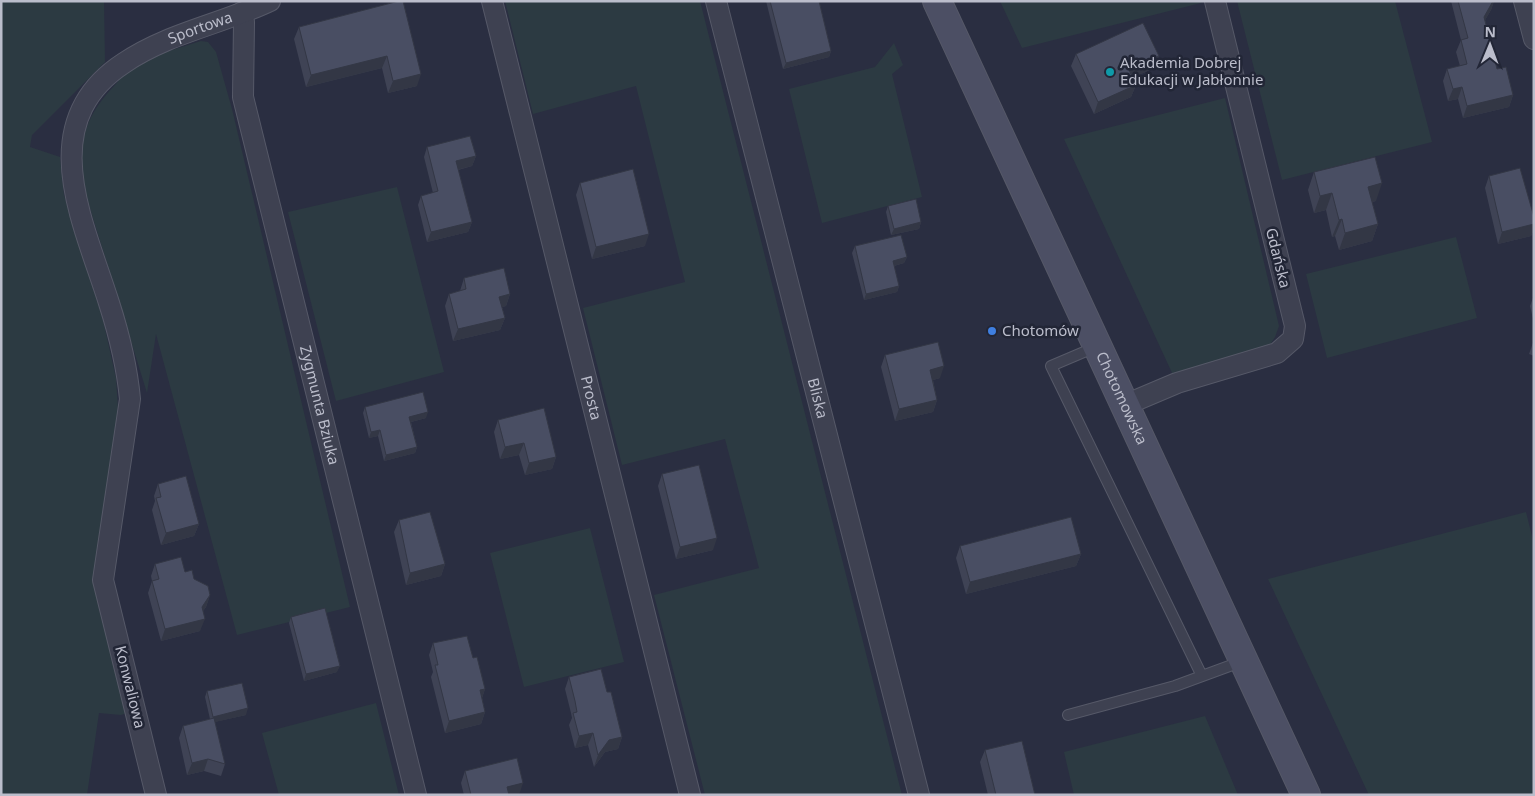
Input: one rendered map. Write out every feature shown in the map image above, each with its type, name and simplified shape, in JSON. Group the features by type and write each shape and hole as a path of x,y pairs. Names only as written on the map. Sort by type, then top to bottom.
{"street":[{"name":"Sportowa","path":"104,580 130,399 128,375 109,304 80,220 70,153 77,120 98,86 124,62 160,43 241,14 270,1"},
{"name":"Prosta","path":"492,1 690,795"},
{"name":"Bliska","path":"716,1 919,795"},
{"name":"Chotomowska","path":"937,1 1306,795"},
{"name":"Gdańska","path":"1125,404 1177,383 1277,353 1293,339 1295,326 1215,1"},
{"path":"1524,1 1534,39"},
{"name":"Zygmunta Bziuka","path":"241,14 244,22 243,97 416,795"},
{"name":"Konwaliowa","path":"104,580 156,795"}],"lane":[{"path":"1098,346 1050,366 1202,676"},
{"path":"1068,715 1175,686 1244,661"}],"shaded area":[{"path":"1,1 104,1 105,62 32,135 30,147 60,157 64,195 103,320 116,378 118,408 96,572 100,613 127,713 121,715 99,713 87,795 1,795"},
{"path":"505,1 700,1 902,795 705,795 654,595 759,568 725,439 622,465 583,308 685,282 636,86 533,114"},
{"path":"1000,1 1200,1 1201,3 1022,48"},
{"path":"1237,1 1395,1 1432,142 1282,180"},
{"path":"201,41 208,42 216,52 232,109 350,607 237,635 156,334 147,393 83,186 82,170 83,143 90,120 104,97 126,72 149,58"},
{"path":"894,43 903,65 892,74 922,197 822,223 789,89 875,67"},
{"path":"1225,98 1279,326 1270,345 1173,375 1064,139"},
{"path":"397,187 444,372 336,401 288,212"},
{"path":"1456,237 1477,318 1327,358 1306,274"},
{"path":"1526,512 1534,544 1534,795 1369,795 1268,579"},
{"path":"590,528 624,662 524,687 490,553"},
{"path":"376,703 399,795 279,795 262,733"},
{"path":"1205,716 1238,795 1074,795 1064,752"}],"building":[{"path":"403,1 421,74 393,81 387,56 311,75 299,27"},
{"path":"770,1 819,1 831,51 786,63"},
{"path":"1458,1 1493,1 1484,17 1497,69 1506,67 1513,95 1467,106 1462,87 1453,89 1447,69 1467,64 1461,40 1468,38"},
{"name":"Akademia Dobrej Edukacji w Jabłonnie","path":"1143,23 1159,56 1129,70 1136,85 1098,102 1076,54"},
{"path":"470,136 476,156 456,161 472,222 431,232 421,196 438,191 427,147"},
{"path":"1375,157 1382,183 1368,187 1378,224 1345,233 1342,219 1339,220 1332,193 1320,196 1314,172"},
{"path":"1520,168 1534,217 1534,224 1502,232 1489,176"},
{"path":"633,169 649,234 596,247 580,183"},
{"path":"916,199 921,222 894,229 888,206"},
{"path":"901,235 907,257 893,261 899,286 866,294 855,246"},
{"path":"504,268 510,294 499,297 505,318 458,329 449,294 466,289 464,278"},
{"path":"938,342 944,366 930,370 937,400 899,409 885,355"},
{"path":"423,392 428,412 409,417 417,447 386,455 380,430 371,432 365,407"},
{"path":"544,408 556,457 529,463 524,443 505,447 498,420"},
{"path":"699,465 717,538 680,547 662,474"},
{"path":"186,476 199,524 166,533 156,498 161,497 158,484"},
{"path":"430,512 445,564 410,573 399,520"},
{"path":"1071,517 1081,554 970,582 960,546"},
{"path":"181,557 185,572 192,570 194,579 208,586 210,595 202,607 205,619 165,629 152,581 159,579 155,564"},
{"path":"325,608 340,666 306,674 291,617"},
{"path":"467,636 473,658 477,657 485,689 480,690 485,712 449,721 435,665 438,665 433,643"},
{"path":"601,669 607,692 611,692 622,737 609,740 598,755 593,733 579,736 573,713 577,712 569,677"},
{"path":"242,683 248,708 213,717 207,691"},
{"path":"214,718 225,764 208,759 192,763 183,726"},
{"path":"1022,741 1035,795 996,795 985,750"},
{"path":"517,758 523,783 507,787 509,795 471,795 465,771"}],"place":[{"name":"Akademia Dobrej Edukacji w Jabłonnie","path":"1110,72"},
{"name":"Chotomów","path":"992,331"}]}
